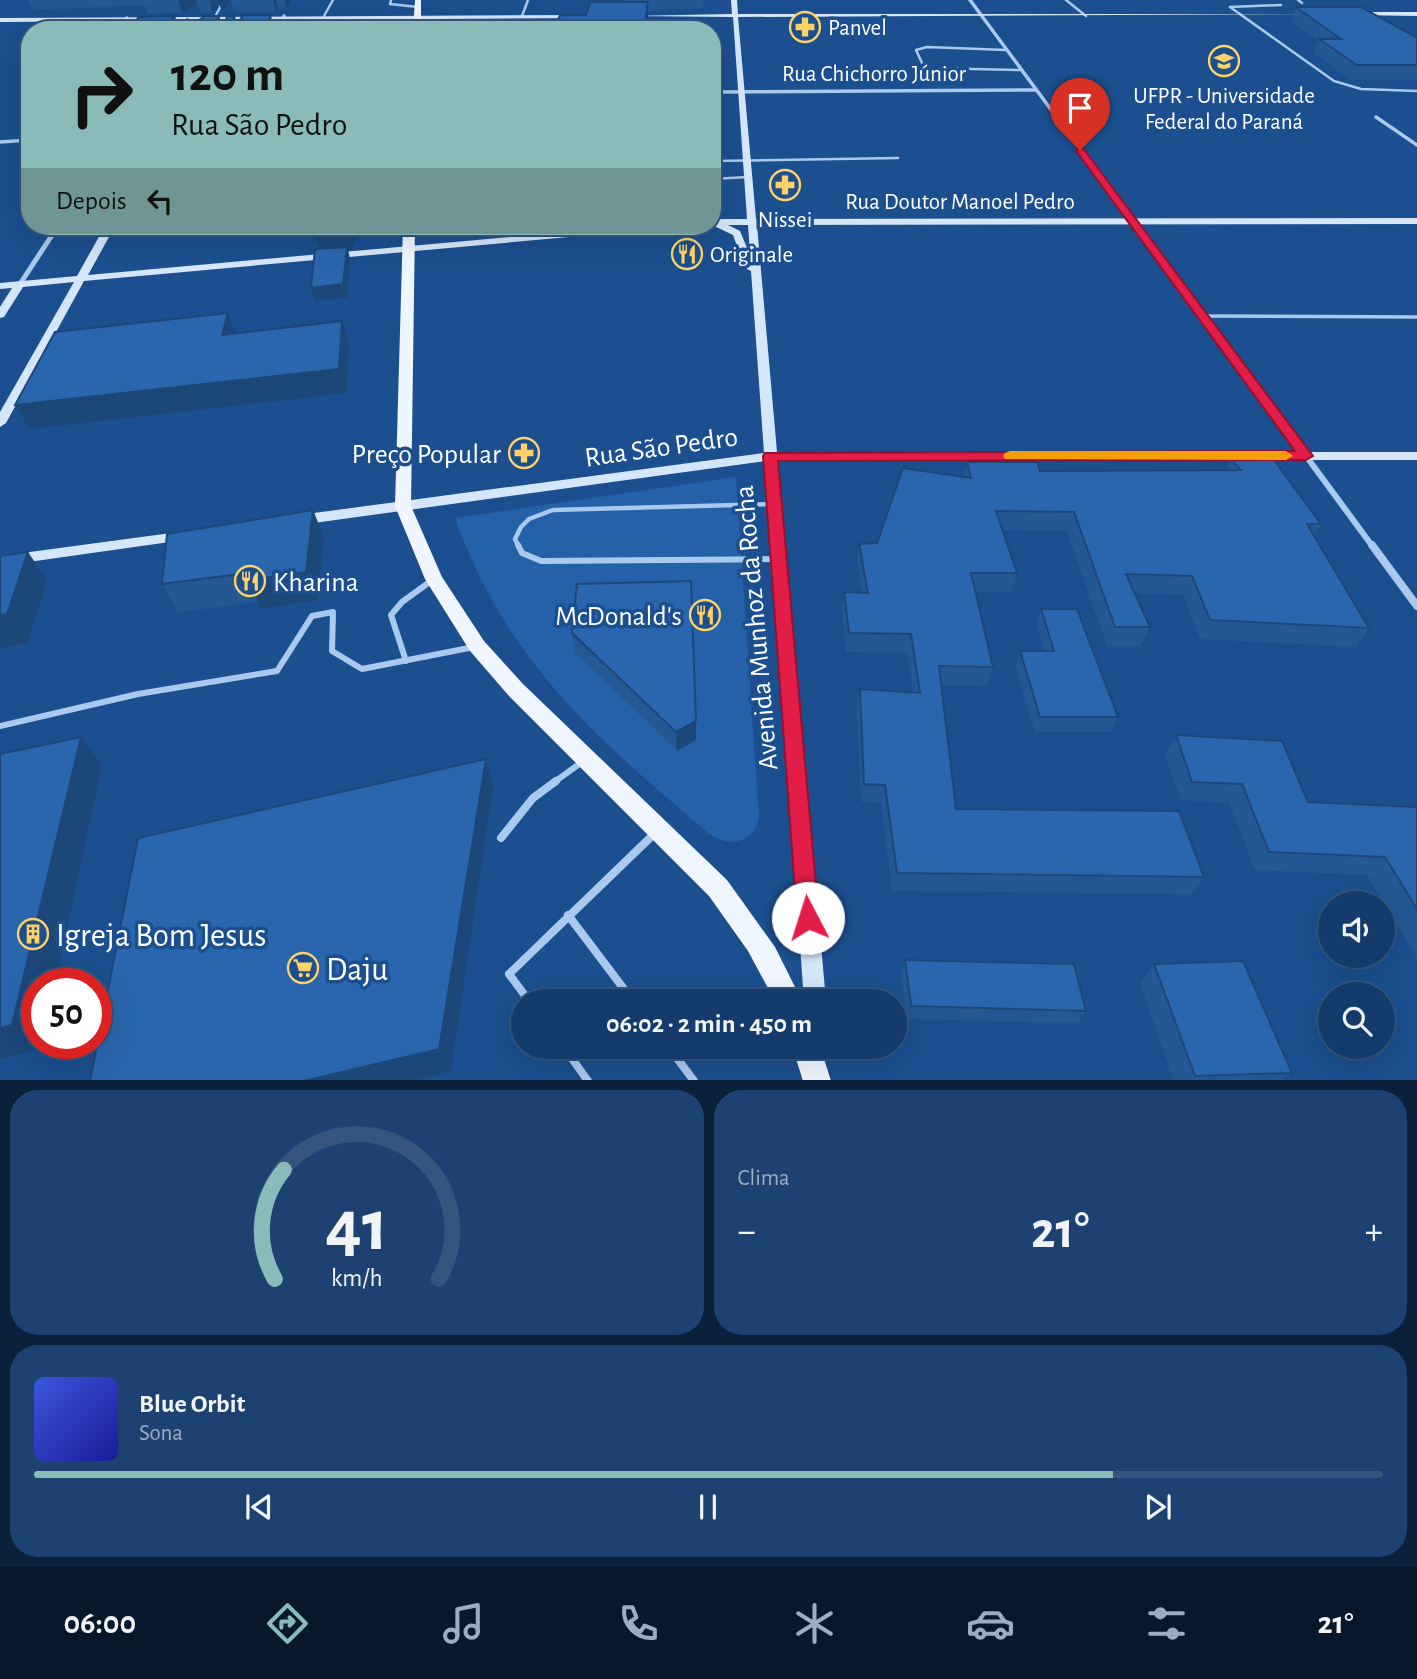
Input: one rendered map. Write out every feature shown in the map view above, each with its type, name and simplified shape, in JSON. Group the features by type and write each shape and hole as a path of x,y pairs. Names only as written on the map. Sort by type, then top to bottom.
{"main road":[{"path":"418,3 418,21"},
{"path":"409,235 403,506 434,579 477,646 718,888 745,922 783,989"},
{"path":"811,1059 819,1080"}],"street":[{"name":"Avenida Munhoz da Rocha","path":"734,0 814,989"},
{"path":"970,0 1417,606"},
{"path":"227,20 231,9"},
{"path":"185,17 197,10"},
{"path":"629,16 1316,14"},
{"path":"282,21 284,16"},
{"path":"0,20 589,16"},
{"path":"1241,16 1324,19"},
{"path":"1344,17 1417,17"},
{"name":"Rua Chichorro Júnior","path":"721,91 1036,90"},
{"path":"1376,117 1417,145"},
{"path":"0,142 21,140"},
{"name":"Rua Doutor Manoel Pedro","path":"721,222 1417,221"},
{"path":"721,224 737,233 757,286"},
{"path":"0,315 52,235"},
{"path":"0,423 105,235"},
{"path":"0,286 560,235"},
{"name":"Rua São Pedro","path":"282,523 771,456 1417,456"},
{"path":"0,561 201,534"},
{"path":"818,1059 819,1080"}],"lane":[{"path":"204,21 215,17 224,0"},
{"path":"324,16 332,0"},
{"path":"390,0 390,4 395,5 418,3"},
{"path":"522,16 528,0"},
{"path":"1066,0 1086,16"},
{"path":"1298,0 1302,3"},
{"path":"1281,5 1230,6 1334,81 1361,89 1417,91"},
{"path":"194,21 215,17"},
{"path":"137,21 140,18"},
{"path":"1006,50 927,47 916,50 923,65 929,68 1021,70"},
{"path":"721,161 898,159"},
{"path":"721,178 748,177"},
{"path":"1202,316 1417,317"},
{"path":"775,504 552,510 522,523 515,539 522,553 541,561 779,559"},
{"path":"406,661 391,615 402,602 434,579"},
{"path":"0,726 138,694 277,671 312,616 333,612 332,651 362,669 477,646"},
{"path":"501,838 533,798 587,759"},
{"path":"520,989 509,974 659,830"},
{"path":"568,915 624,989"},
{"path":"573,1059 588,1080"},
{"path":"678,1059 694,1080"}],"shaded area":[{"path":"736,477 759,819 751,834 732,842 709,834 629,764 559,694 500,615 476,569 455,518"}],"building":[{"path":"590,2 648,2 645,21 558,21 560,15 586,15"},
{"path":"1296,7 1361,7 1417,38 1417,65 1357,65 1319,39 1341,39"},
{"path":"243,15 271,15 268,21 239,21"},
{"path":"175,16 169,21 136,21 139,17"},
{"path":"205,16 219,16 218,21 198,21"},
{"path":"227,16 235,16 232,21 226,21"},
{"path":"347,247 343,284 311,288 315,249"},
{"path":"228,313 222,335 342,321 339,369 15,405 55,332"},
{"path":"1231,459 1274,460 1321,524 1307,524 1369,628 1210,620 1192,576 1126,574 1150,627 1115,627 1074,512 996,511 1017,573 971,573 993,667 939,666 956,809 1179,811 1204,877 897,873 885,785 864,784 860,689 920,693 911,634 849,633 844,592 868,593 859,544 877,543 903,468 971,478 967,462 1037,462 1040,471 1241,470"},
{"path":"313,510 306,572 248,580 248,573 162,584 167,534"},
{"path":"28,552 7,614 0,615 0,556"},
{"path":"691,581 696,721 676,732 572,633 577,584"},
{"path":"1041,609 1077,609 1118,717 1040,717 1020,651 1054,651"},
{"path":"1176,735 1282,741 1308,802 1417,807 1417,909 1385,857 1269,852 1242,784 1192,782"},
{"path":"81,737 26,968 21,968 21,987 12,1025 0,1028 0,754"},
{"name":"Daju","path":"486,759 439,1049 308,1080 90,1080 94,1059 112,1059 112,970 138,838"},
{"path":"905,960 1074,964 1086,1011 911,1006"},
{"path":"1243,961 1292,1073 1195,1076 1154,964"}],"slow traffic":[{"path":"1010,456 1286,456"}],"place":[{"name":"Panvel","path":"805,27"},
{"name":"UFPR - Universidade Federal do Paraná","path":"1224,61"},
{"name":"Nissei","path":"785,185"},
{"name":"Originale","path":"687,254"},
{"name":"Preço Popular","path":"524,453"},
{"name":"Kharina","path":"250,581"},
{"name":"McDonald's","path":"705,615"},
{"name":"Igreja Bom Jesus","path":"33,934"},
{"name":"Daju","path":"303,968"}],"route":[{"path":"808,918 771,456 1306,456 1080,150"}]}
